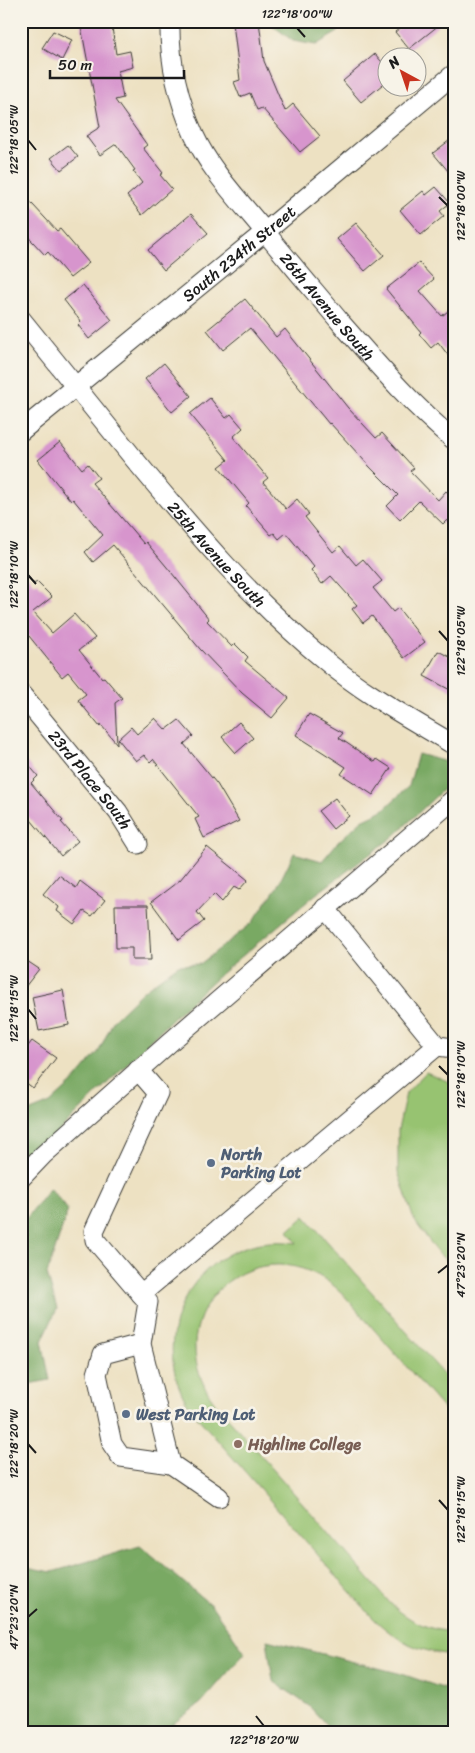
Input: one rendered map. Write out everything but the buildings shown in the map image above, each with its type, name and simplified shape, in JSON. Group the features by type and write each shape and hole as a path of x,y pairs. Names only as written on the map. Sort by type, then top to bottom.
{"street":[{"name":"26th Avenue South","path":"170,21 172,62 179,95 195,136 218,174 386,375 413,404 454,440"},
{"name":"South 234th Street","path":"21,430 265,232 454,74"},
{"name":"25th Avenue South","path":"21,319 211,549 287,628 329,664 374,697 454,745"},
{"name":"23rd Place South","path":"21,694 118,812 138,844"},
{"path":"21,1178 43,1155 138,1070 454,799"},
{"path":"141,1294 446,1047 325,908"},
{"path":"138,1070 158,1093 94,1230 95,1240 148,1302 141,1344 171,1464"},
{"path":"141,1344 103,1354 96,1374 112,1444 121,1457 171,1464 218,1497"}],"green space":[{"path":"273,21 344,21 338,32 316,45 293,41 272,25"},
{"path":"418,754 450,763 454,779 393,837 315,895 222,973 174,1017 21,1169 21,1115 50,1103 73,1082 99,1051 114,1019 143,991 178,965 200,964 252,923 277,887 294,853 322,861 338,842 362,820 383,810 409,786"},
{"path":"426,1072 454,1084 454,1267 439,1254 414,1220 398,1172 398,1130 406,1093"},
{"path":"50,1188 68,1210 47,1274 57,1309 42,1341 50,1380 21,1385 21,1225"},
{"path":"305,1216 454,1386 454,1421 342,1293 310,1272 278,1265 248,1270 223,1286 205,1309 195,1338 198,1370 215,1403 390,1603 404,1615 419,1624 454,1632 454,1655 441,1654 410,1644 391,1633 373,1618 198,1418 180,1389 174,1367 172,1344 176,1322 184,1301 196,1282 211,1266 230,1253 263,1243 297,1243 288,1231"},
{"path":"140,1546 212,1606 245,1653 201,1703 162,1732 21,1732 21,1566 52,1572"},
{"path":"267,1640 402,1674 454,1692 454,1732 333,1732 309,1706 273,1681"}],"place":[{"name":"North Parking Lot","path":"211,1163"},
{"name":"West Parking Lot","path":"126,1414"},
{"name":"Highline College","path":"238,1444"}]}
